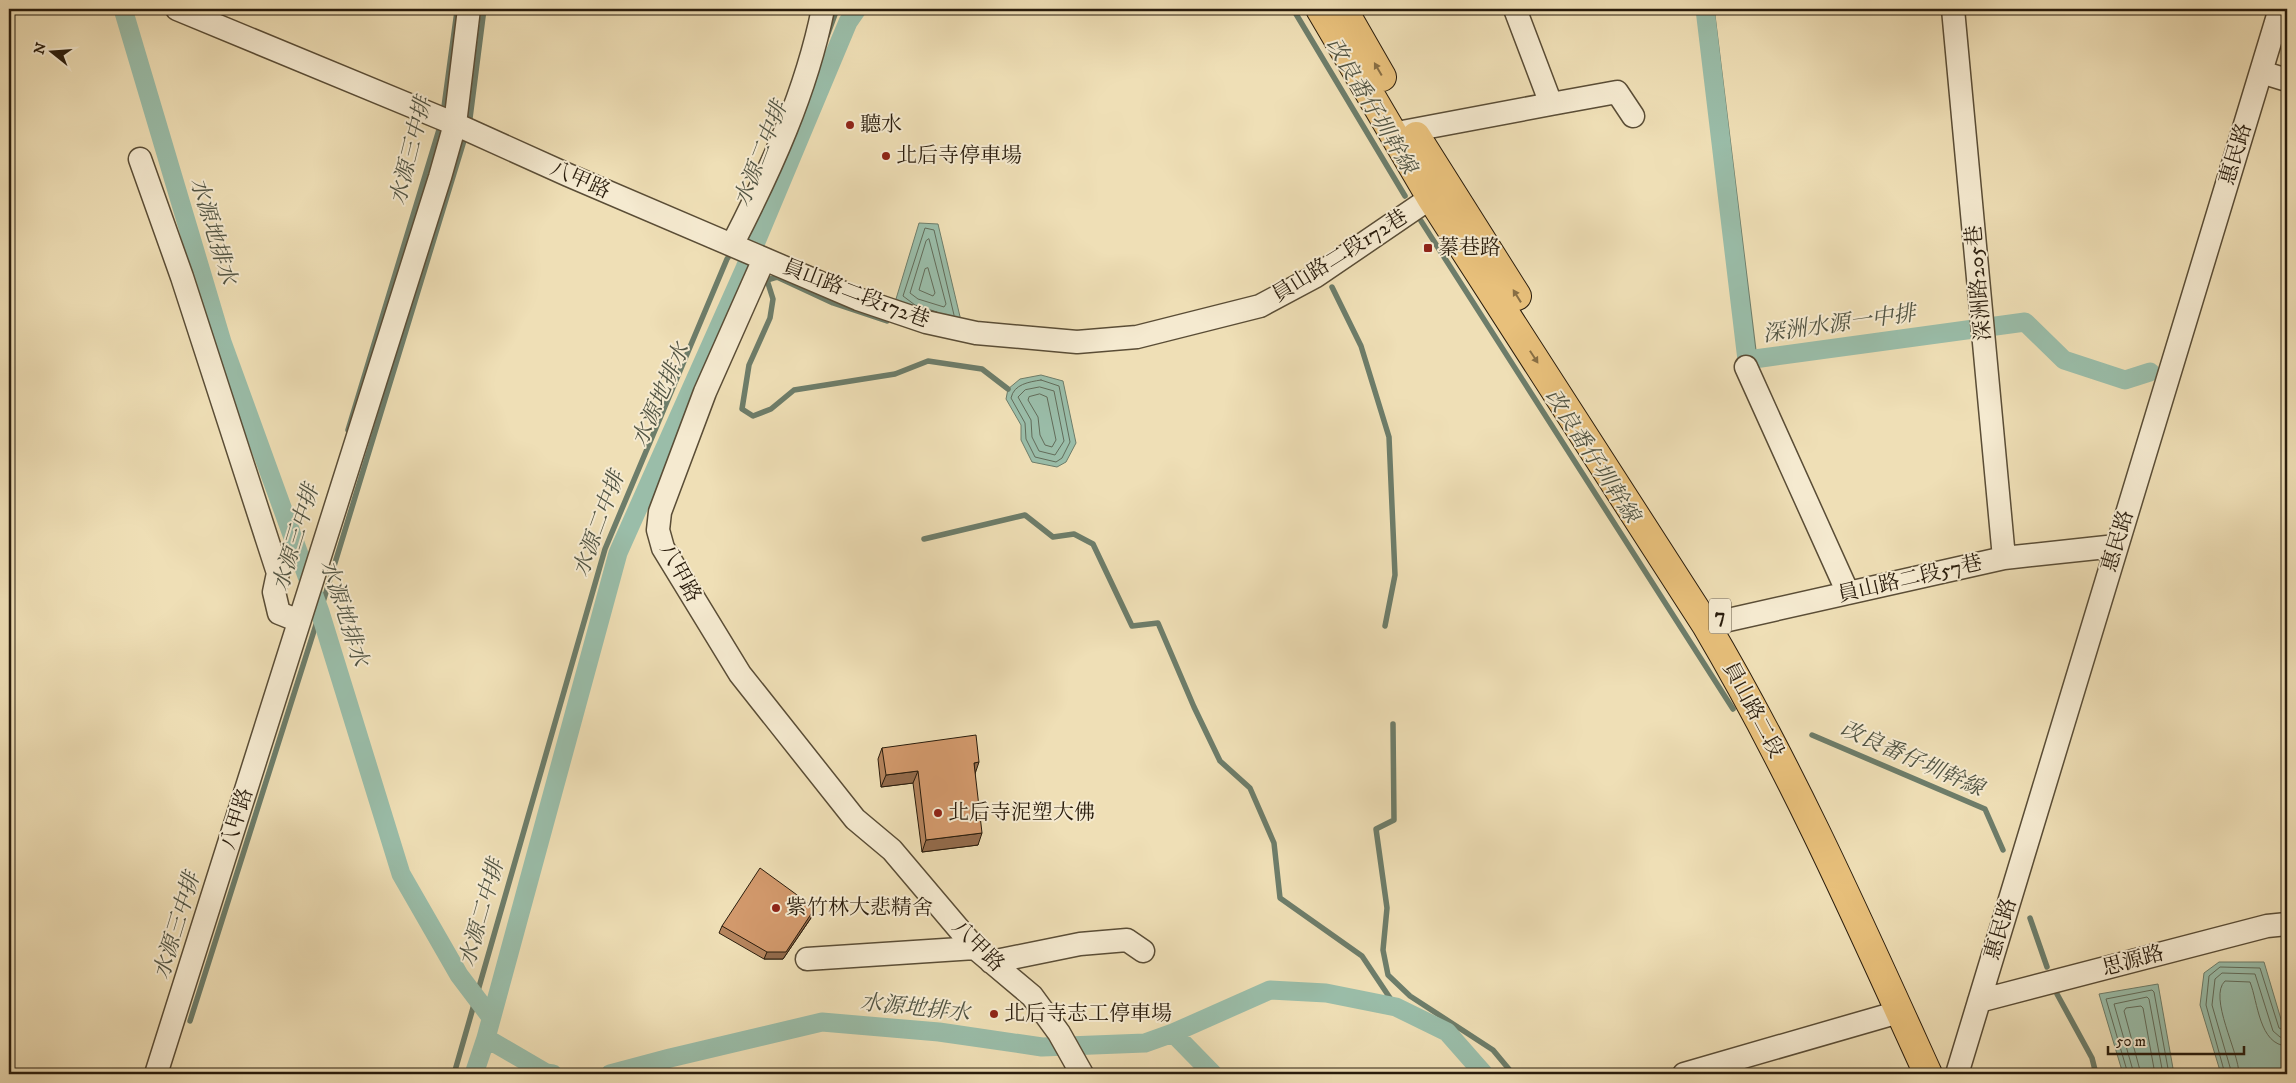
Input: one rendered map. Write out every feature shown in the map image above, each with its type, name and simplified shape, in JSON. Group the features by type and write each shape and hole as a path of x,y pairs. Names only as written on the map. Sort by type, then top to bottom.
{"main road":[{"name":"員山路二段","path":"1320,9 1403,132 1439,192 1715,623 1811,785 1868,903 1943,1074"},
{"name":"員山路二段","path":"1343,9 1403,132"},
{"name":"員山路二段","path":"1715,623 1748,697 1828,858 1928,1074"}],"street":[{"name":"八甲路","path":"177,9 455,124 749,253 705,392 660,512 658,530 663,548 740,674 855,819 892,850 983,955 1032,996 1059,1033 1079,1067"},
{"path":"455,124 469,9"},
{"path":"749,253 764,182 793,116 816,44 824,9"},
{"path":"1515,9 1551,104"},
{"name":"深洲路205巷","path":"1953,9 2004,558"},
{"name":"惠民路","path":"1957,1074 2280,9"},
{"path":"2261,72 2287,80"},
{"path":"1403,132 1617,92 1633,116"},
{"name":"八甲路","path":"156,1074 455,124"},
{"path":"140,159 182,277 278,573 274,592 279,613 299,621"},
{"name":"員山路二段172巷","path":"749,253 858,299 926,322 976,333 1077,342 1137,337 1260,306 1316,276 1439,192"},
{"path":"1746,367 1848,593"},
{"name":"員山路二段57巷","path":"1715,623 2004,558 2116,546"},
{"name":"思源路","path":"1979,1001 2267,926 2287,924"},
{"path":"807,959 983,955 1126,940 1143,951"},
{"path":"1684,1074 1899,1012"}],"water":[{"path":"919,223 938,224 962,325 913,309 896,299"},
{"path":"1041,375 1063,381 1076,443 1066,462 1057,467 1032,462 1021,440 1021,425 1006,399 1008,389 1020,379"},
{"path":"2219,962 2264,962 2283,1026 2287,1028 2287,1074 2221,1074 2200,1005 2204,973"},
{"path":"2158,984 2174,1074 2123,1074 2099,994"}],"building":[{"path":"976,735 979,762 974,763 982,833 926,840 918,771 886,775 882,748"},
{"path":"760,868 815,908 786,952 767,952 722,926"}],"waterway":[{"name":"水源地排水","path":"123,9 222,342 320,612 401,874 459,975 490,1016"},
{"path":"469,126 484,9"},
{"name":"水源二中排","path":"827,36 837,9"},
{"name":"水源地排水","path":"553,1074 546,1073 486,1038 618,553 745,268 848,22 857,9"},
{"name":"改良番仔圳幹線","path":"1293,9 1405,196"},
{"name":"深洲水源一中排","path":"1705,9 1747,360 2025,322 2064,360 2125,380 2150,372"},
{"path":"1712,9 1754,352"},
{"name":"水源三中排","path":"443,114 457,11"},
{"name":"水源三中排","path":"348,430 441,123"},
{"path":"190,1021 320,612 466,134"},
{"name":"改良番仔圳幹線","path":"1421,221 1733,709"},
{"name":"水源二中排","path":"454,1074 605,549 727,259 732,252"},
{"path":"887,321 833,303 777,277 767,280 773,299 770,318 749,365 742,409 753,416 771,409 794,390 895,374 928,361 982,369 1008,389"},
{"path":"1332,287 1361,346 1389,437 1395,575 1385,626"},
{"path":"924,539 1025,515 1053,537 1074,534 1093,544 1132,626 1158,623 1194,707 1220,761 1250,788 1274,843 1280,898 1362,956 1396,1007"},
{"path":"1393,724 1394,820 1376,829 1387,908 1383,950 1388,975 1410,996 1493,1050 1513,1074"},
{"name":"改良番仔圳幹線","path":"1812,735 1985,809 2003,850"},
{"name":"改良番仔圳幹線","path":"2030,918 2047,967"},
{"name":"水源地排水","path":"610,1074 822,1022 939,1032 1042,1047 1145,1043 1173,1033 1270,990 1326,993 1396,1007 1447,1032 1484,1074"},
{"name":"改良番仔圳幹線","path":"2057,994 2092,1058 2096,1074"},
{"path":"1173,1033 1213,1074"},
{"path":"474,1074 486,1038"}],"place":[{"name":"聽水","path":"850,125"},
{"name":"北后寺停車場","path":"886,156"},
{"name":"蓁巷路","path":"1428,248"},
{"name":"北后寺泥塑大佛","path":"938,813"},
{"name":"紫竹林大悲精舍","path":"776,908"},
{"name":"北后寺志工停車場","path":"994,1014"}]}
